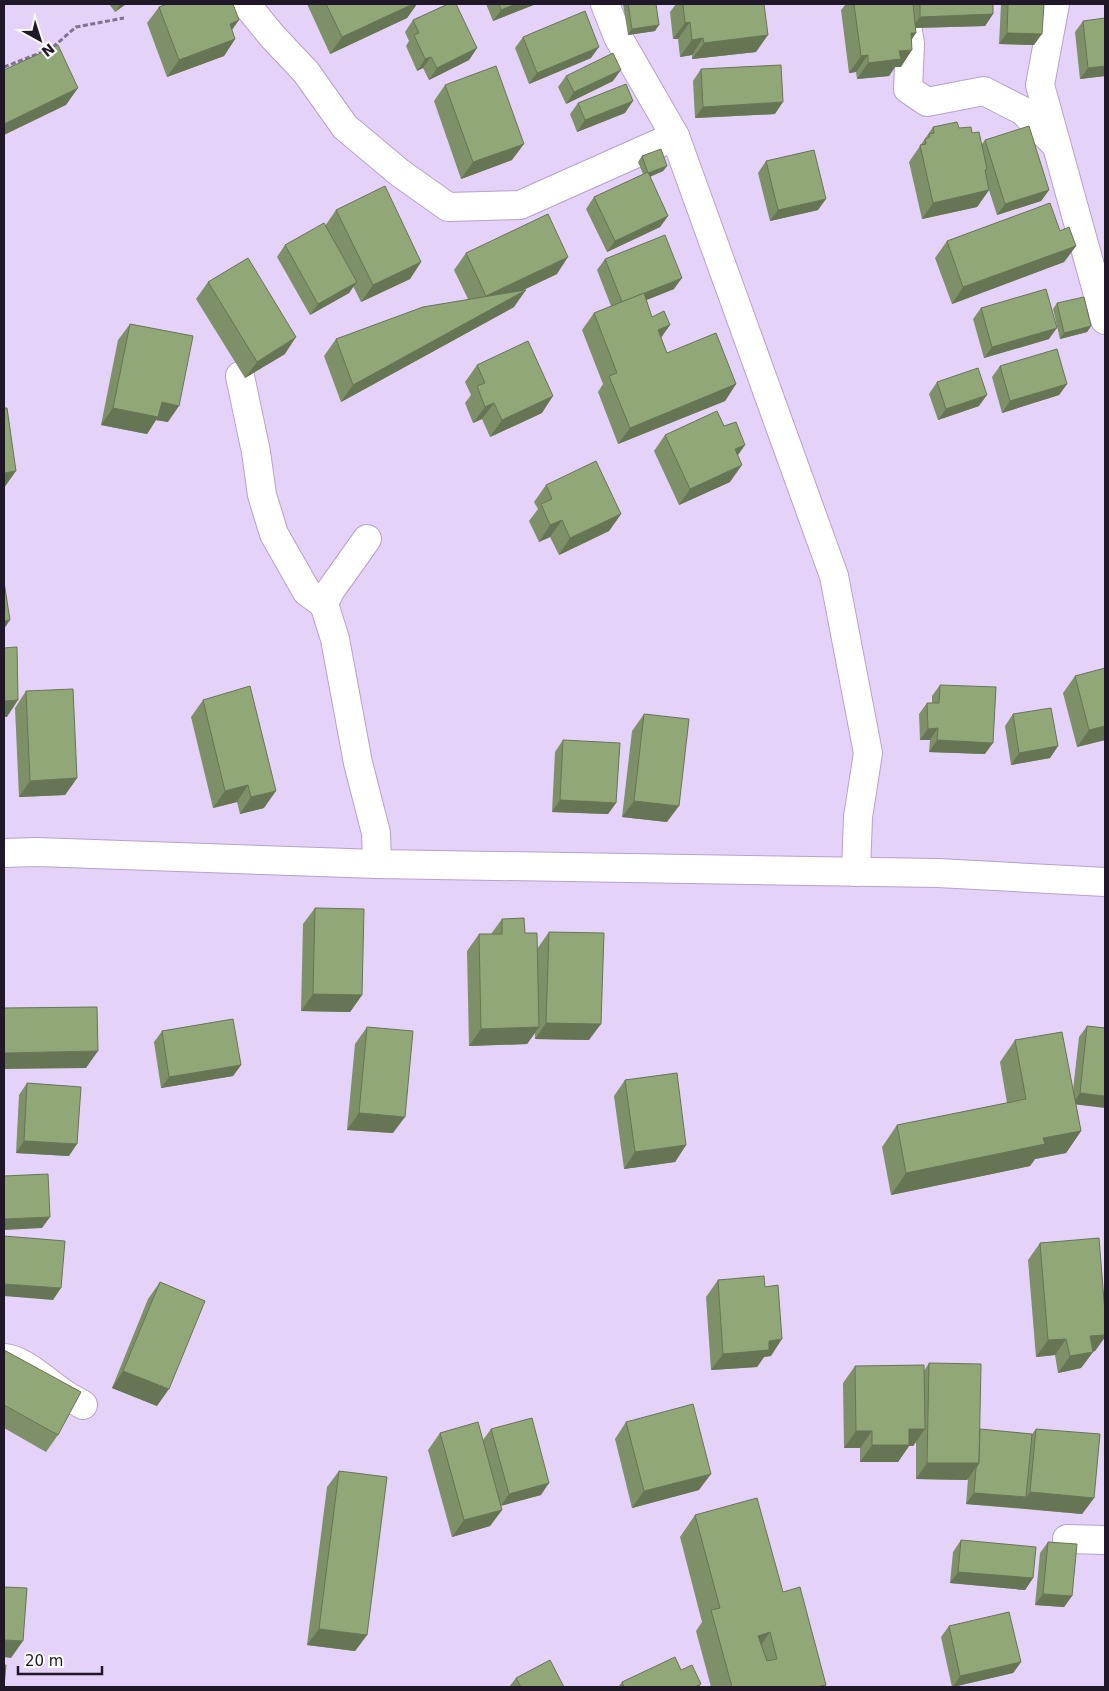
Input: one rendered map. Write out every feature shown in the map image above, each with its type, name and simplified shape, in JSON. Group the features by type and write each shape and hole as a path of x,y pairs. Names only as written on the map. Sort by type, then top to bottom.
{"street":[{"path":"246,4 272,36 306,72 345,127 400,173 448,207 520,204 675,136"},
{"path":"605,4 618,37 675,136 834,576 868,753 858,818 856,872"},
{"path":"904,4 910,44 908,88 927,102 984,91 1023,111 1057,146"},
{"path":"1055,4 1040,85 1105,320"},
{"path":"240,376 256,452 262,495 274,534 307,592 324,604 335,639 358,763 376,832 377,864"},
{"path":"324,604 330,591 367,539"},
{"path":"4,853 76,853 377,864 938,873 1105,882"},
{"path":"4,1358 11,1358 21,1363 66,1396 83,1405"},
{"path":"1067,1540 1105,1540"}],"path":[{"path":"4,67 53,48 76,27 124,18"}],"building":[{"path":"167,4 233,4 239,20 230,24 235,39 179,60 159,7"},
{"path":"326,4 413,4 342,37"},
{"path":"448,4 456,4 477,48 437,68 431,57 425,59 414,35 419,33 413,20"},
{"path":"499,4 516,4 501,10"},
{"path":"628,4 656,4 659,25 632,29"},
{"path":"683,4 764,4 768,35 704,43 703,38 692,40 690,22 685,23"},
{"path":"854,4 913,4 916,33 911,33 912,50 899,51 901,59 868,63 868,55 861,56"},
{"path":"920,4 993,4 993,14 920,17"},
{"path":"1008,4 1044,4 1042,34 1007,33"},
{"path":"585,11 599,47 537,73 523,37"},
{"path":"1105,18 1105,66 1088,68 1083,21"},
{"path":"58,45 78,88 4,124 4,70"},
{"path":"613,53 621,70 574,92 566,76"},
{"path":"781,65 783,102 703,107 701,69"},
{"path":"496,66 524,144 473,162 445,85"},
{"path":"626,84 633,101 585,120 578,103"},
{"path":"957,122 959,128 971,127 972,133 979,132 987,169 985,170 989,190 933,203 920,145 926,144 925,139 930,137 929,134 934,133 933,127"},
{"path":"1029,126 1049,190 1005,204 985,140"},
{"path":"661,149 667,166 648,173 642,156"},
{"path":"814,150 826,199 778,210 766,161"},
{"path":"648,172 668,216 615,241 594,197"},
{"path":"385,186 421,262 373,285 336,210"},
{"path":"1050,203 1060,231 1069,227 1076,246 963,287 947,241"},
{"path":"548,214 568,257 486,296 466,253"},
{"path":"324,223 357,282 318,304 285,245"},
{"path":"665,235 682,278 622,302 605,259"},
{"path":"248,258 296,337 257,362 208,282"},
{"path":"1046,289 1057,328 992,347 981,308"},
{"path":"526,290 353,385 336,339 423,307"},
{"path":"644,293 652,317 664,311 670,325 658,330 667,353 716,333 736,384 630,428 609,376 617,373 594,313"},
{"path":"1084,297 1091,326 1064,333 1057,303"},
{"path":"130,324 193,336 179,406 162,402 158,417 113,408"},
{"path":"528,341 553,396 502,420 494,403 485,407 477,386 485,383 477,365"},
{"path":"1057,349 1067,384 1010,401 1000,366"},
{"path":"978,368 987,395 946,409 937,382"},
{"path":"4,408 7,408 16,471 4,473"},
{"path":"717,411 724,426 736,422 745,445 735,449 742,465 690,489 665,435"},
{"path":"596,461 621,514 570,538 562,520 550,525 541,504 552,499 546,485"},
{"path":"4,582 10,620 4,621"},
{"path":"17,647 18,700 4,701 4,648"},
{"path":"1105,668 1105,726 1089,730 1075,676"},
{"path":"940,685 996,687 993,743 937,740 938,728 928,729 927,703 939,703"},
{"path":"250,686 276,791 251,797 248,785 225,791 203,700"},
{"path":"73,689 77,778 30,781 26,691"},
{"path":"1051,708 1058,746 1019,753 1013,714"},
{"path":"644,714 689,719 679,806 634,801"},
{"path":"563,740 620,743 616,803 560,800"},
{"path":"315,908 364,909 362,995 313,994"},
{"path":"524,918 525,933 537,933 539,1027 481,1029 479,934 502,934 502,919"},
{"path":"549,932 604,933 601,1024 546,1023"},
{"path":"97,1007 98,1051 4,1053 4,1008"},
{"path":"233,1019 241,1065 169,1077 162,1031"},
{"path":"1087,1026 1105,1028 1105,1096 1080,1093"},
{"path":"367,1027 413,1031 405,1117 359,1113"},
{"path":"1062,1032 1081,1131 1043,1138 1045,1144 906,1173 897,1125 1026,1099 1015,1040"},
{"path":"677,1073 686,1145 635,1152 625,1080"},
{"path":"27,1083 81,1087 77,1144 24,1141"},
{"path":"48,1174 50,1217 4,1219 4,1176"},
{"path":"4,1236 65,1241 61,1288 4,1284"},
{"path":"1099,1238 1105,1335 1090,1336 1093,1352 1070,1356 1066,1339 1048,1340 1040,1243"},
{"path":"764,1276 765,1287 778,1285 782,1339 769,1341 769,1350 723,1354 718,1280"},
{"path":"160,1282 205,1301 169,1389 123,1371"},
{"path":"4,1350 81,1392 58,1435 4,1405"},
{"path":"929,1363 981,1364 979,1463 927,1463"},
{"path":"924,1365 925,1429 909,1429 909,1445 872,1445 872,1431 856,1431 855,1366"},
{"path":"693,1404 711,1474 644,1491 626,1422"},
{"path":"532,1418 549,1483 509,1494 491,1429"},
{"path":"478,1422 502,1510 464,1520 440,1433"},
{"path":"980,1429 1032,1434 1026,1497 974,1493 976,1468 979,1463"},
{"path":"1036,1429 1100,1434 1094,1498 1030,1492"},
{"path":"339,1471 387,1477 367,1635 319,1629"},
{"path":"757,1498 783,1592 800,1587 826,1685 816,1687 732,1687 711,1610 720,1608 695,1515","holes":["770,1632 777,1659 767,1661 758,1636"]},
{"path":"961,1540 1036,1547 1033,1578 958,1572"},
{"path":"1048,1542 1077,1544 1072,1596 1043,1594"},
{"path":"4,1587 27,1588 23,1641 4,1640"},
{"path":"1009,1612 1021,1662 960,1676 949,1626"},
{"path":"675,1657 681,1670 692,1665 701,1684 695,1687 624,1687 622,1682"},
{"path":"550,1660 564,1687 521,1687 516,1678"},
{"path":"4,1665 6,1665 4,1687"}]}
